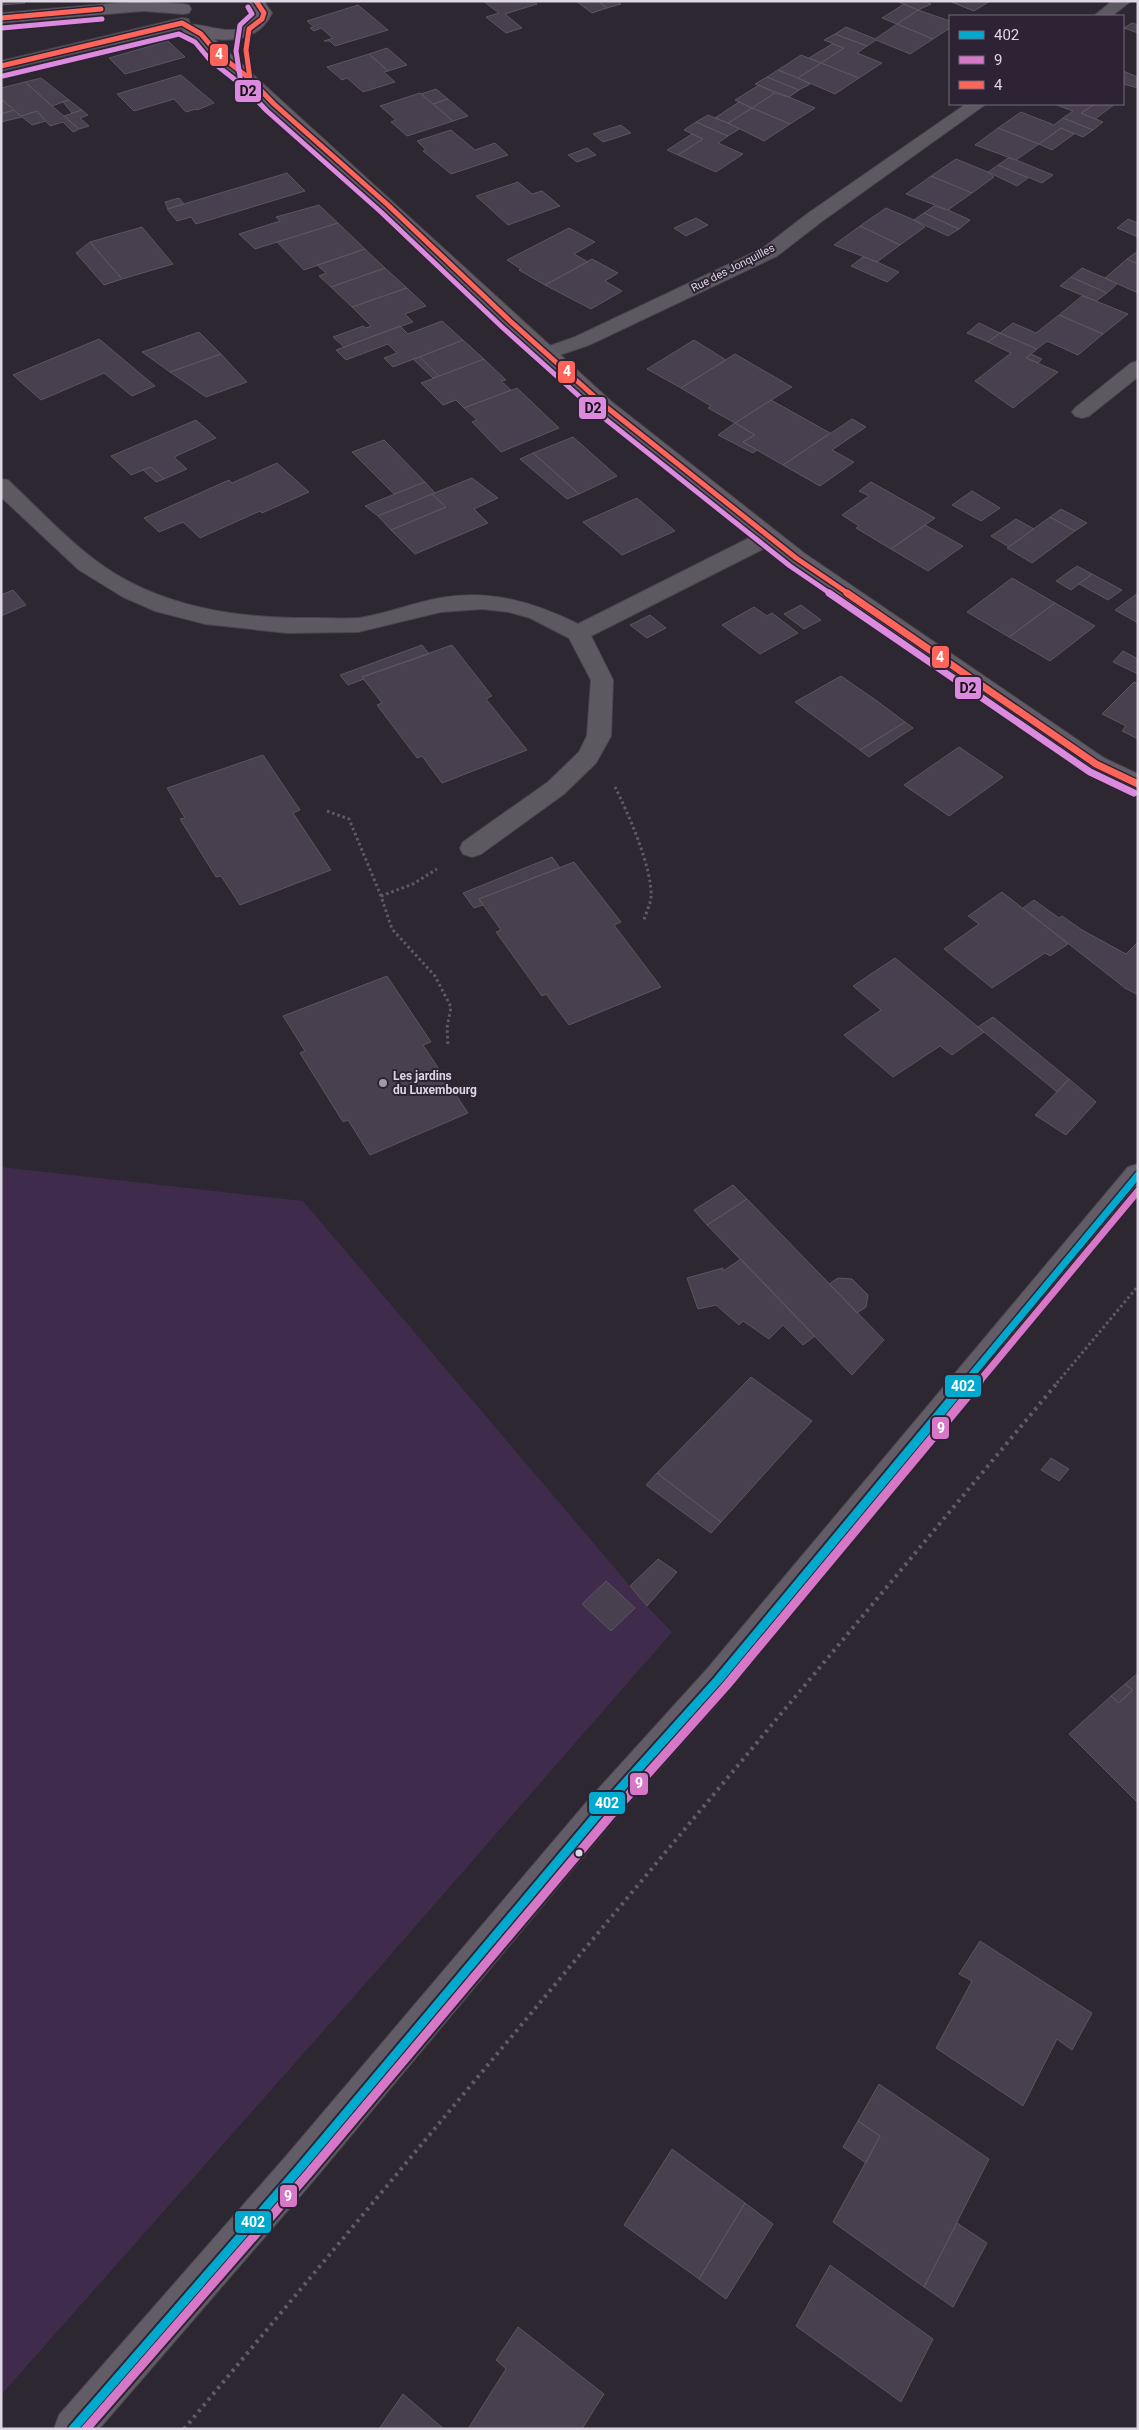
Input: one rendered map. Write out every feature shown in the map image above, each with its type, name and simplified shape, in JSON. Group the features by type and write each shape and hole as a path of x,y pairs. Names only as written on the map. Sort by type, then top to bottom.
{"street":[{"path":"186,11 189,29 201,34 234,34 249,29 262,19 264,13 256,1"},
{"path":"1103,15 1123,1"},
{"path":"1,18 143,6 186,11"},
{"path":"1,66 186,11"},
{"path":"249,29 246,50 250,79"},
{"path":"201,34 217,53 250,79 274,104 388,205 509,320 605,406 769,537 861,603 1096,764 1138,784"},
{"name":"Rue des Jonquilles","path":"548,354 582,341 770,252 814,218 976,105"},
{"path":"1082,412 1138,367"},
{"path":"1,485 87,565 147,599 163,606 197,615 287,626 358,625 441,605 482,602 509,605 538,613 578,633 602,680 599,736 588,757 556,788 472,848"},
{"path":"578,633 769,537"},
{"path":"1096,764 1138,804"},
{"path":"74,2429 293,2175 602,1809 718,1680 1138,1176"}],"path":[{"path":"588,757 614,786 624,803 640,848 652,896 644,920"},
{"path":"327,811 349,819 381,896 392,929 434,976 451,1007 446,1028 448,1047"},
{"path":"381,896 413,884 472,848"},
{"path":"184,2429 1138,1286"}],"shaded area":[{"path":"1,1167 303,1201 647,1606 672,1632 365,1984 1,2395"}],"building":[{"path":"1,1 23,1 25,3 1,5"},
{"path":"483,1 533,1 537,4 505,14 522,28 506,33 486,17 499,13"},
{"path":"576,1 598,1 607,8 592,13"},
{"path":"598,1 618,1 621,4 607,8"},
{"path":"896,1 923,1 931,4 918,10"},
{"path":"949,1 990,1 974,11"},
{"path":"904,4 918,10 897,24 882,18"},
{"path":"358,5 388,30 335,46 330,41 324,41 333,38 321,28 314,31 310,28 314,27 307,21"},
{"path":"918,10 949,21 949,29 933,39 897,24"},
{"path":"1132,23 1138,25 1138,33 1124,28"},
{"path":"897,24 933,39 910,54 876,40 867,46 835,34 846,27 875,39"},
{"path":"835,34 867,46 857,53 882,63 859,78 821,63 844,48 824,40"},
{"path":"168,41 185,57 125,74 109,58"},
{"path":"832,44 844,48 821,63 809,58"},
{"path":"387,48 407,65 388,71 369,54"},
{"path":"369,54 388,71 384,72 395,82 363,92 347,78 342,80 327,67"},
{"path":"801,55 821,63 798,78 778,70"},
{"path":"821,63 859,78 835,94 798,78"},
{"path":"778,70 810,84 799,90 767,77"},
{"path":"1124,71 1138,77 1138,88 1124,84"},
{"path":"181,75 214,103 186,112 174,99 134,111 117,94"},
{"path":"767,77 799,90 789,97 755,84"},
{"path":"41,78 69,100 52,106 25,82"},
{"path":"25,82 79,129 73,132 63,122 50,126 37,111 21,116 1,99 1,88"},
{"path":"759,85 775,93 752,108 735,100"},
{"path":"436,89 448,99 433,104 421,94"},
{"path":"420,93 453,121 407,136 391,122 396,120 380,106"},
{"path":"775,93 815,108 790,124 752,108"},
{"path":"1,99 14,110 1,114"},
{"path":"448,99 468,116 453,121 433,104"},
{"path":"69,100 82,110 72,113 63,102"},
{"path":"739,102 752,108 728,123 715,118"},
{"path":"1057,105 1093,105 1081,113 1103,122 1093,130 1063,118 1073,111"},
{"path":"1093,105 1114,105 1095,119 1081,113"},
{"path":"752,108 790,124 764,141 728,123"},
{"path":"14,110 22,117 1,122 1,114"},
{"path":"82,110 88,115 80,118 89,126 79,129 64,116"},
{"path":"37,111 46,121 32,125 21,116"},
{"path":"1021,112 1054,125 1063,118 1093,130 1083,137 1061,128 1039,144 998,128"},
{"path":"708,115 739,129 728,136 696,122"},
{"path":"696,122 728,136 718,143 743,154 716,172 678,155 703,139 684,130"},
{"path":"621,125 631,133 603,142 593,134"},
{"path":"998,128 1039,144 1016,160 975,145"},
{"path":"1061,128 1074,134 1052,150 1039,144"},
{"path":"451,130 475,150 495,143 508,155 451,174 423,151 426,150 417,141"},
{"path":"692,134 703,139 678,155 667,150"},
{"path":"587,148 596,155 577,162 568,155"},
{"path":"1008,158 1053,175 1042,183 998,165"},
{"path":"956,159 988,172 994,177 972,193 931,176"},
{"path":"998,165 1028,178 1017,186 988,172"},
{"path":"287,173 305,191 196,224 191,217 177,221 167,209"},
{"path":"931,176 972,193 948,210 906,194"},
{"path":"518,182 532,194 542,191 560,206 508,225 476,196"},
{"path":"179,198 184,204 168,209 165,202"},
{"path":"319,205 338,223 255,249 239,234 280,221 276,217"},
{"path":"934,206 970,220 959,229 924,213"},
{"path":"886,208 925,227 900,245 860,226"},
{"path":"924,213 959,229 948,236 914,220"},
{"path":"696,218 708,225 686,236 674,228"},
{"path":"1128,219 1138,223 1138,237 1117,228"},
{"path":"338,223 365,249 304,270 277,242"},
{"path":"860,226 900,245 877,262 834,245"},
{"path":"142,227 173,264 122,279 90,242"},
{"path":"569,228 595,242 574,254 588,262 545,285 519,270 521,269 507,260"},
{"path":"90,242 122,279 104,285 76,253"},
{"path":"365,249 385,268 331,287 319,276 326,273 317,265"},
{"path":"1138,251 1138,264 1127,259"},
{"path":"863,257 899,272 887,282 851,266"},
{"path":"592,259 618,273 605,281 622,291 591,309 545,285"},
{"path":"1127,259 1138,264 1138,293 1105,278"},
{"path":"385,268 407,288 352,307 331,287"},
{"path":"1082,268 1117,284 1107,293 1071,277"},
{"path":"1071,277 1107,293 1096,301 1060,286"},
{"path":"407,288 426,306 405,314 413,322 344,347 333,337 363,326 366,328 371,326 352,307"},
{"path":"1082,296 1128,314 1103,334 1059,315"},
{"path":"1059,315 1103,334 1078,355 1047,341 1037,349 1000,333 1013,323 1036,333"},
{"path":"442,321 463,340 393,367 384,358 397,353 388,344 346,360 336,350 400,326 408,334"},
{"path":"979,323 1000,333 988,342 967,333"},
{"path":"199,332 221,354 170,372 142,352"},
{"path":"1000,333 1037,349 1026,358 1058,372 1013,408 975,381 1011,353 988,342"},
{"path":"99,339 155,386 132,396 104,373 41,400 13,375"},
{"path":"463,340 484,359 439,376 420,357"},
{"path":"694,340 726,360 681,388 647,369"},
{"path":"221,354 247,382 206,397 170,372"},
{"path":"735,354 792,387 735,423 708,408 711,406 681,388"},
{"path":"1031,354 1042,359 1038,363 1026,358"},
{"path":"420,357 439,376 433,378 413,359"},
{"path":"484,359 506,380 501,381 511,390 464,408 456,400 443,405 421,383"},
{"path":"517,388 559,428 501,452 472,422 477,420 464,408"},
{"path":"771,400 830,433 783,465 743,442 755,435 735,423"},
{"path":"852,419 866,427 832,450 854,462 820,486 783,465"},
{"path":"196,420 216,438 174,457 187,469 164,479 151,467 131,475 111,456"},
{"path":"735,423 755,435 743,442 757,450 753,453 718,435"},
{"path":"573,437 617,476 579,494 533,453"},
{"path":"384,440 425,482 394,494 352,452"},
{"path":"533,453 579,494 567,499 520,459"},
{"path":"277,463 309,492 262,513 260,511 200,538 183,522 159,532 144,518 229,480 232,483"},
{"path":"151,467 164,479 156,482 143,470"},
{"path":"472,478 498,498 474,509 488,523 415,554 391,530 446,507 432,494"},
{"path":"425,482 435,493 378,516 365,506"},
{"path":"871,482 935,518 891,549 856,528 859,526 842,515 869,496 859,491"},
{"path":"972,491 1000,508 981,521 952,505"},
{"path":"432,494 446,507 391,530 378,516"},
{"path":"637,498 675,531 622,555 583,522"},
{"path":"1061,509 1087,523 1075,531 1050,517"},
{"path":"1050,517 1075,531 1032,563 1007,548"},
{"path":"1016,519 1034,529 1009,547 991,536"},
{"path":"925,525 963,546 928,571 891,549"},
{"path":"1077,566 1092,574 1071,590 1056,581"},
{"path":"1092,574 1122,590 1108,600 1079,584"},
{"path":"1012,578 1055,603 1009,637 967,612"},
{"path":"13,590 26,605 1,616 1,595"},
{"path":"1138,593 1138,623 1115,610"},
{"path":"1055,603 1095,626 1050,661 1009,637"},
{"path":"801,605 821,620 804,629 784,614"},
{"path":"754,607 767,616 772,613 798,633 760,654 722,625"},
{"path":"650,615 666,628 647,638 630,625"},
{"path":"422,645 429,654 362,677 364,679 348,685 340,675"},
{"path":"452,645 492,696 486,699 527,750 442,783 422,756 417,758 377,705 382,703 362,677"},
{"path":"1123,651 1138,659 1138,674 1113,662"},
{"path":"841,676 905,722 860,750 795,702"},
{"path":"1134,682 1138,684 1138,739 1122,731 1126,726 1102,714"},
{"path":"905,722 913,728 869,757 860,750"},
{"path":"959,747 1003,777 949,816 904,785"},
{"path":"263,755 300,810 293,813 331,870 240,905 221,876 216,877 180,819 185,818 167,788"},
{"path":"552,857 560,868 479,899 483,905 474,908 463,893"},
{"path":"574,862 621,922 614,925 661,987 569,1025 546,994 542,996 496,932 501,930 479,899"},
{"path":"1002,892 1068,944 1050,956 1045,953 992,988 944,949 979,924 968,916"},
{"path":"1034,900 1059,918 1062,916 1082,930 1126,954 1138,942 1138,995 1125,988 1023,908"},
{"path":"895,958 984,1032 952,1055 940,1046 893,1077 844,1035 881,1010 853,986"},
{"name":"Les jardins du Luxembourg","path":"387,976 431,1042 423,1045 468,1113 370,1155 348,1120 343,1122 300,1053 305,1051 283,1016"},
{"path":"993,1017 1069,1079 1057,1092 978,1027"},
{"path":"1069,1079 1096,1102 1066,1135 1035,1115"},
{"path":"733,1185 747,1199 707,1225 694,1210"},
{"path":"747,1199 884,1340 852,1375 707,1225"},
{"path":"741,1259 815,1336 803,1345 783,1325 769,1339 743,1321 739,1325 716,1305 698,1309 687,1278 723,1268 723,1271"},
{"path":"838,1278 852,1279 868,1295 866,1307 857,1313 829,1284"},
{"path":"751,1377 812,1421 721,1522 657,1473"},
{"path":"1051,1458 1069,1469 1059,1481 1041,1470"},
{"path":"657,1473 721,1522 711,1533 646,1485"},
{"path":"658,1559 677,1572 647,1606 630,1586"},
{"path":"606,1581 635,1608 611,1631 582,1604"},
{"path":"1138,1673 1137,1802 1069,1734 1111,1696 1119,1703 1133,1690 1125,1684"},
{"path":"1125,1684 1133,1690 1119,1703 1111,1696"},
{"path":"980,1941 1092,2013 1072,2050 1057,2039 1023,2106 936,2048 972,1981 959,1974"},
{"path":"879,2084 989,2159 924,2287 833,2222 880,2136 858,2121"},
{"path":"858,2121 880,2136 866,2163 843,2147"},
{"path":"672,2149 745,2203 699,2279 624,2225"},
{"path":"745,2203 773,2224 726,2299 699,2279"},
{"path":"957,2223 987,2243 953,2307 924,2287"},
{"path":"830,2265 933,2339 901,2402 796,2326"},
{"path":"518,2327 604,2394 582,2429 468,2429 506,2369 496,2360"},
{"path":"403,2394 444,2429 379,2429"}],"transit line":[{"name":"4","path":"256,1 264,13 262,19 249,29 246,50 250,79 272,102"},
{"name":"D2","path":"248,7 252,14 240,25 236,51 241,83 265,109"},
{"name":"4","path":"1,18 101,9"},
{"name":"D2","path":"2,28 102,19"},
{"name":"4","path":"1,66 182,23 201,34 217,53 250,79 274,104 388,205 509,320 605,406 796,558 1096,764 1138,784"},
{"name":"D2","path":"3,76 179,34 195,42 210,60 243,86 267,111 381,212 502,327 599,414 790,566 1090,772 1134,793"},
{"name":"402","path":"73,2429 300,2168 602,1809 718,1680 1138,1175"},
{"name":"9","path":"86,2429 308,2174 610,1816 726,1686 1138,1191"}],"place":[{"name":"Les jardins du Luxembourg","path":"383,1083"}]}
